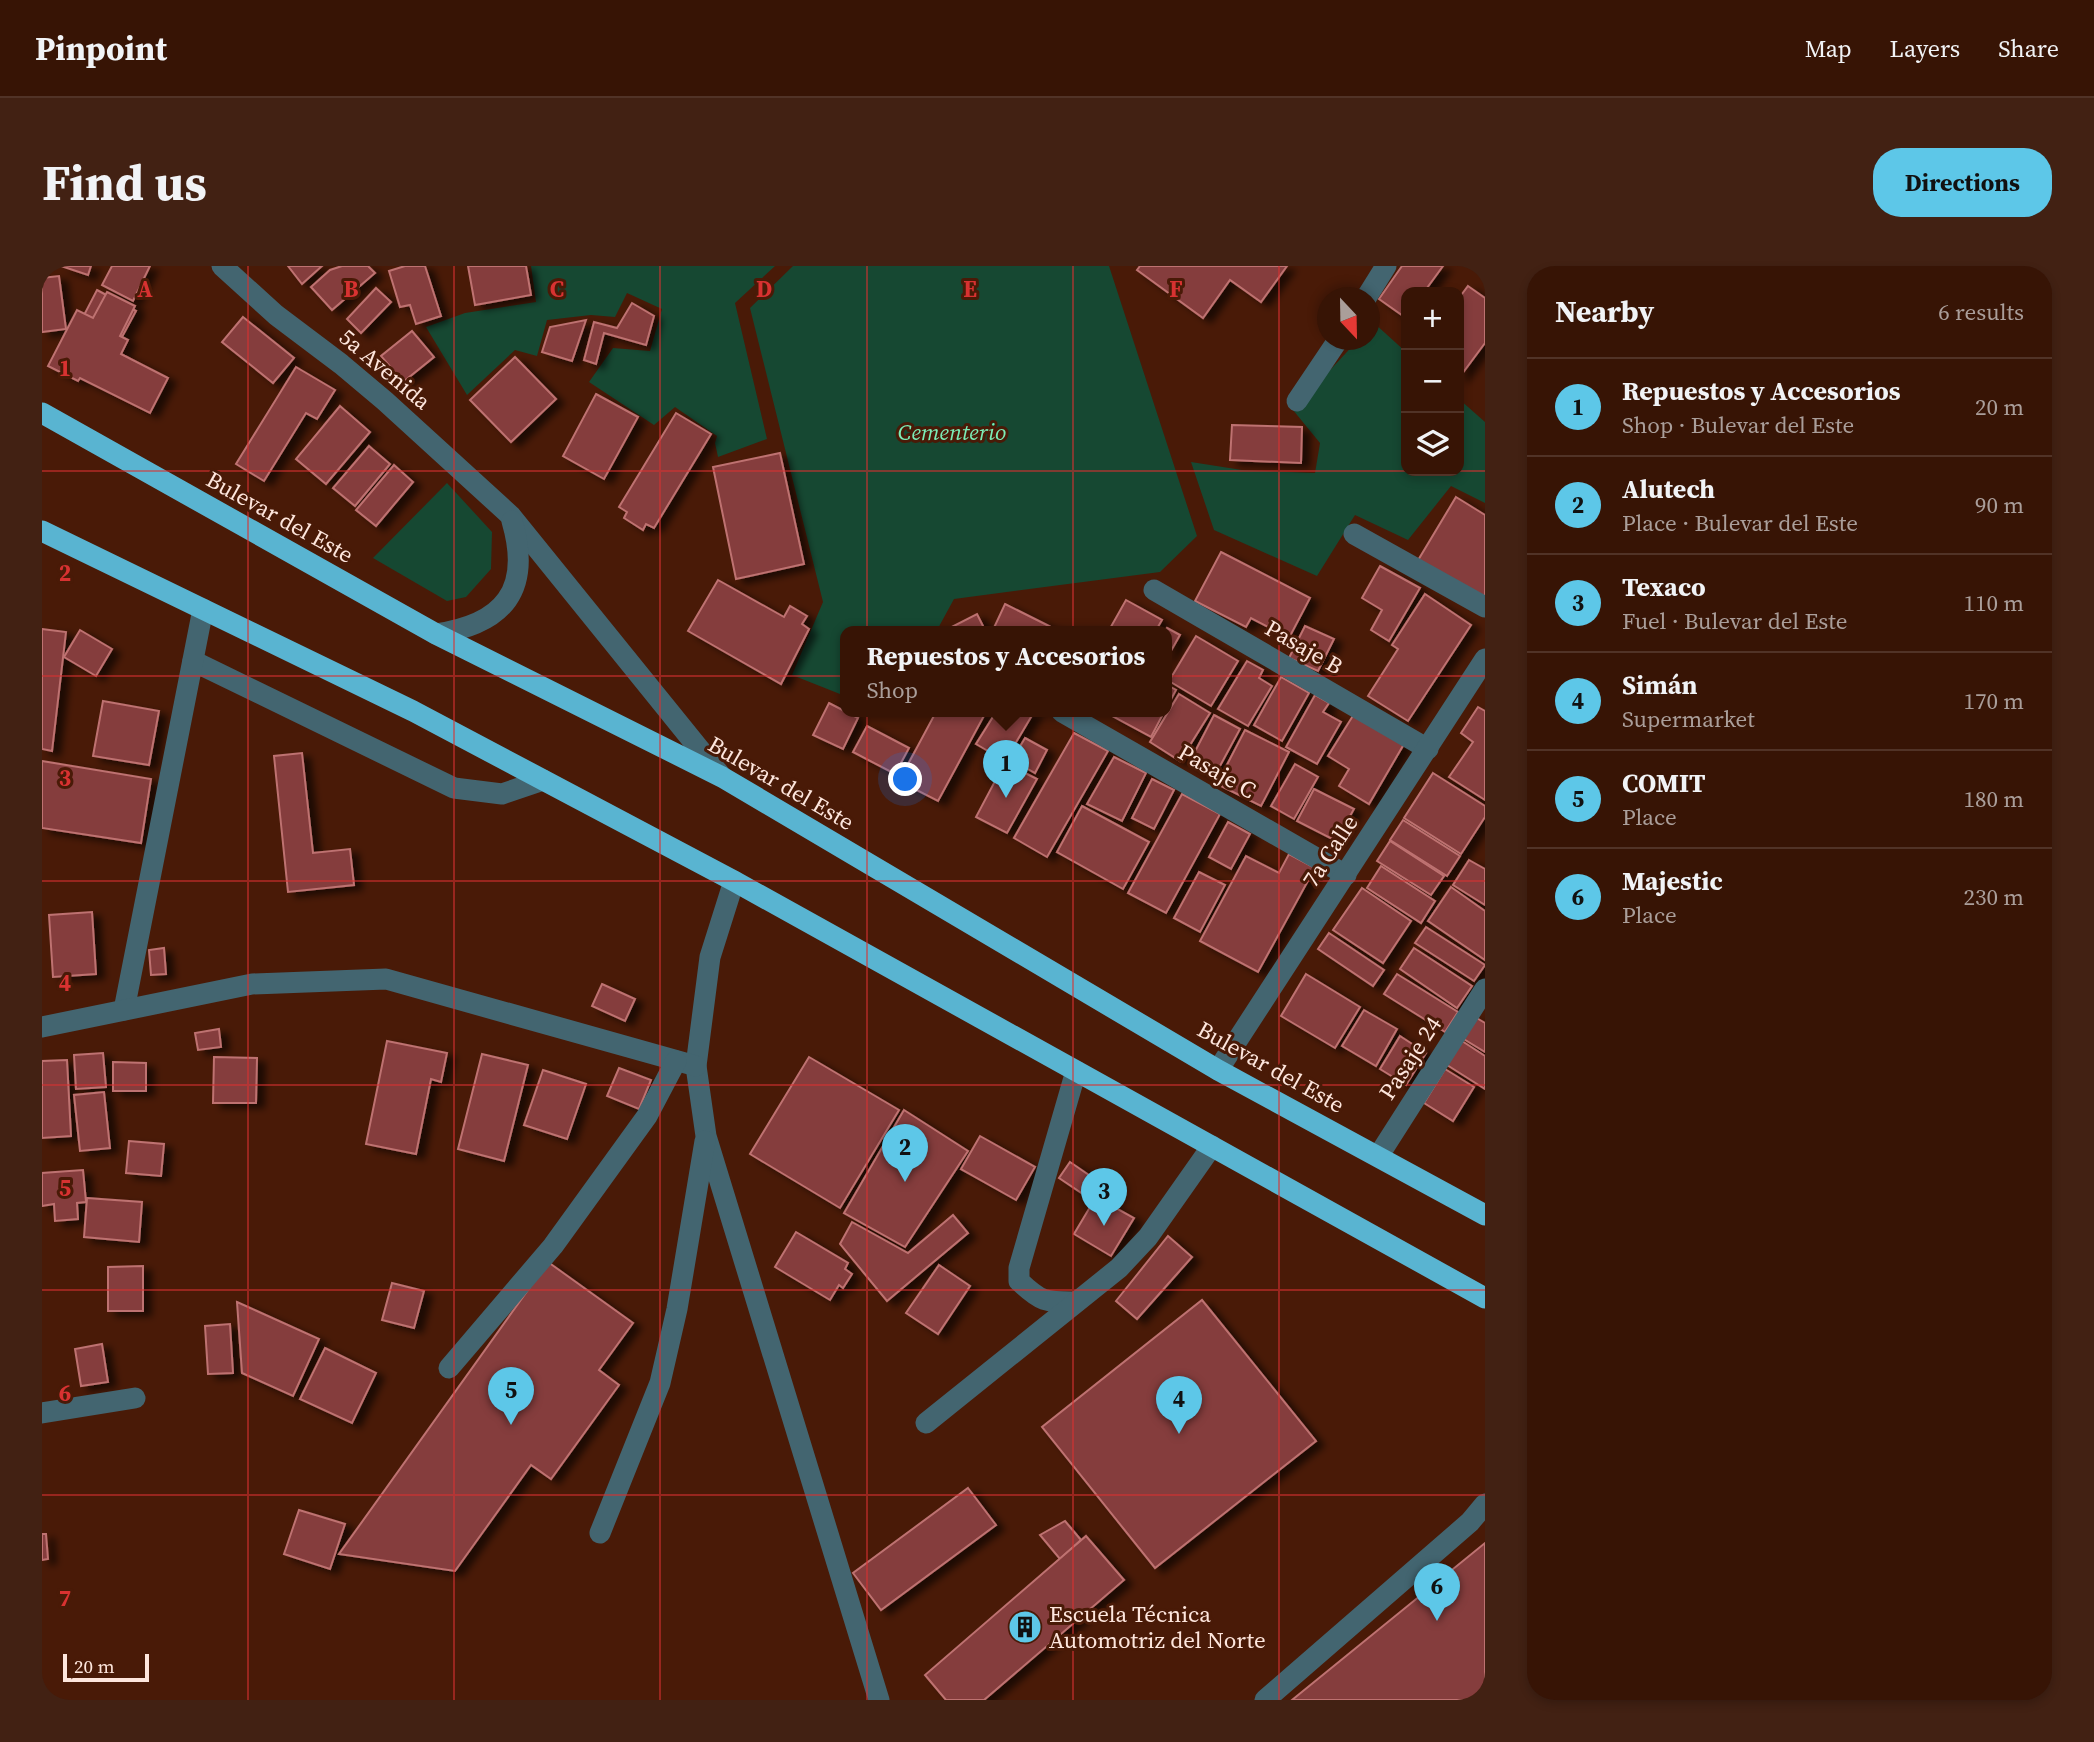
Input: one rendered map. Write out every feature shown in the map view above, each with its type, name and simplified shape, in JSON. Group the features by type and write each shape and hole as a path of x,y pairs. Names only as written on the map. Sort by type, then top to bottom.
{"highway":[{"name":"Bulevar del Este","path":"42,413 436,634 722,777 1218,1070 1485,1214"},
{"path":"42,531 413,711 734,881 1485,1298"}],"street":[{"name":"5a Avenida","path":"222,266 276,315 385,401 511,516 722,777"},
{"path":"1373,287 1387,266"},
{"path":"1297,401 1331,350"},
{"path":"436,634 479,624 508,598 515,585 520,559 519,543 511,516"},
{"path":"1354,534 1485,607"},
{"name":"Pasaje B","path":"1154,590 1427,749"},
{"path":"124,1010 203,609"},
{"name":"7a Calle","path":"1218,1070 1485,659"},
{"path":"192,661 454,788 502,794 543,780"},
{"name":"Pasaje C","path":"1071,717 1346,875"},
{"path":"449,1368 553,1246 686,1063 710,957 734,881"},
{"path":"42,1027 252,984 386,979 686,1063"},
{"name":"Pasaje 24","path":"1379,1155 1485,989"},
{"path":"686,1063 879,1700"},
{"path":"1076,1071 1019,1268 1020,1281 1046,1302 1076,1302"},
{"path":"600,1533 660,1383 677,1308 706,1136"},
{"path":"926,1423 1119,1268 1148,1237 1212,1146"},
{"path":"42,1413 135,1398"},
{"path":"1265,1700 1469,1522 1485,1504"}],"green space":[{"path":"531,266 775,266 735,303 767,439 718,457 715,443 717,436 675,407 654,425 589,382 613,348 650,351 662,309 627,293 615,317 591,315 547,320 537,356 515,350 467,395 426,327 465,313 536,302"},
{"name":"Cementerio","path":"793,266 1109,266 1197,536 1160,572 954,599 939,626 840,626 840,694 792,675 823,602 750,308"},
{"path":"1380,328 1401,347 1401,476 1464,476 1464,403 1485,422 1485,503 1451,486 1408,540 1355,515 1317,576 1214,530 1191,462 1242,470 1315,473 1320,443 1293,410 1349,350 1380,350"},
{"path":"447,483 492,532 491,569 466,597 447,601 373,558"}],"building":[{"path":"61,266 91,266 88,275"},
{"path":"112,266 150,266 133,301 102,285"},
{"path":"288,266 322,266 302,284"},
{"path":"342,266 368,266 375,273 332,310 311,287 330,270"},
{"path":"405,266 425,266 441,316 416,324 410,305 400,307 389,271"},
{"path":"468,266 526,266 531,295 475,305"},
{"path":"1140,266 1287,266 1261,302 1230,280 1203,318 1137,270"},
{"path":"1402,266 1443,266 1428,287 1401,287 1401,314 1380,298"},
{"path":"59,276 66,329 42,332 42,278"},
{"path":"1468,286 1485,298 1485,343 1464,371 1464,350 1464,291"},
{"path":"376,288 391,302 361,333 347,319"},
{"path":"97,290 136,311 122,337 83,317"},
{"path":"107,292 135,306 120,336 128,340 121,354 168,378 150,413 80,378 78,381 48,366 77,310 93,318"},
{"path":"632,303 654,316 646,345 604,333 596,364 584,360 594,322 617,328"},
{"path":"243,317 294,358 273,383 222,342"},
{"path":"586,320 572,361 542,352 550,327"},
{"path":"412,331 434,357 403,382 381,356"},
{"path":"515,357 556,399 511,442 470,400"},
{"path":"296,367 335,390 317,419 306,413 264,481 236,464"},
{"path":"596,394 638,417 604,479 563,456"},
{"path":"340,406 370,432 326,484 296,459"},
{"path":"676,413 711,434 654,528 646,524 643,530 624,518 627,512 619,507"},
{"path":"1232,425 1302,427 1301,463 1230,460"},
{"path":"369,446 390,464 355,506 333,488"},
{"path":"780,453 804,564 736,579 713,467"},
{"path":"394,465 413,482 376,526 356,510"},
{"path":"1456,497 1485,515 1485,602 1417,562"},
{"path":"1221,552 1310,598 1289,638 1251,618 1246,627 1195,601"},
{"path":"1380,566 1420,588 1389,641 1371,630 1382,610 1362,598"},
{"path":"718,580 784,617 790,606 807,616 802,624 809,629 781,684 688,631"},
{"path":"1425,594 1471,625 1408,721 1368,696 1398,649 1392,645"},
{"path":"1126,600 1162,620 1158,626 1111,626"},
{"path":"1005,604 1049,626 995,626"},
{"path":"977,614 983,626 954,626"},
{"path":"1305,626 1334,639 1318,671 1289,658"},
{"path":"42,629 66,632 52,751 42,749"},
{"path":"80,630 112,649 96,676 64,657"},
{"path":"1172,631 1180,635 1172,649"},
{"path":"1196,636 1238,661 1211,706 1172,683 1172,676"},
{"path":"1247,661 1263,670 1259,678 1272,686 1248,726 1218,709"},
{"path":"1281,677 1309,693 1282,741 1254,725"},
{"path":"1179,694 1210,713 1180,761 1150,742 1165,717 1172,717 1172,706"},
{"path":"1315,695 1329,703 1323,712 1341,722 1317,764 1286,747"},
{"path":"103,701 159,711 149,765 93,756"},
{"path":"829,703 840,709 840,717 858,718 843,749 813,735"},
{"path":"1478,707 1485,711 1485,800 1449,777 1473,742 1461,733"},
{"path":"1354,714 1404,744 1369,804 1339,786 1349,769 1328,756"},
{"path":"1214,715 1240,729 1214,777 1189,763"},
{"path":"933,717 983,717 938,801 899,781"},
{"path":"993,717 1031,717 1005,761 976,744"},
{"path":"1114,717 1161,717 1151,737"},
{"path":"867,726 909,748 895,774 853,752"},
{"path":"1245,730 1289,752 1261,806 1217,784"},
{"path":"1074,733 1108,751 1047,857 1014,838"},
{"path":"1025,738 1047,750 1035,773 1012,760"},
{"path":"302,753 313,853 350,849 354,885 288,892 274,756"},
{"path":"1114,757 1146,773 1122,821 1087,804"},
{"path":"42,761 151,779 141,843 42,828"},
{"path":"1003,762 1037,779 1007,833 976,817"},
{"path":"1295,764 1318,777 1294,819 1271,806"},
{"path":"1433,773 1485,806 1485,817 1461,854 1404,818"},
{"path":"1152,779 1174,790 1154,829 1132,818"},
{"path":"1314,789 1354,809 1336,841 1297,821"},
{"path":"1182,794 1220,814 1166,913 1128,893"},
{"path":"1082,806 1149,842 1123,889 1057,852"},
{"path":"1403,820 1460,856 1447,876 1390,840"},
{"path":"1228,822 1250,834 1231,869 1209,857"},
{"path":"1390,841 1444,876 1431,895 1377,861"},
{"path":"1289,854 1315,868 1258,972 1200,941 1246,856 1279,873"},
{"path":"1469,860 1485,869 1485,905 1453,885"},
{"path":"1381,866 1435,901 1421,923 1367,888"},
{"path":"1199,872 1225,885 1200,932 1174,918"},
{"path":"1451,887 1485,911 1485,960 1428,921"},
{"path":"1362,888 1411,921 1383,963 1333,930"},
{"path":"92,912 96,974 53,977 49,915"},
{"path":"1426,927 1485,965 1474,981 1415,943"},
{"path":"1329,933 1384,970 1373,986 1318,949"},
{"path":"164,948 166,974 151,975 149,950"},
{"path":"1414,948 1472,986 1457,1008 1400,969"},
{"path":"1306,974 1360,1007 1335,1048 1281,1016"},
{"path":"1397,974 1458,1012 1445,1032 1384,994"},
{"path":"602,984 635,999 625,1021 592,1006"},
{"path":"1364,1010 1397,1029 1376,1066 1342,1046"},
{"path":"1475,1017 1485,1023 1485,1052 1462,1038"},
{"path":"219,1029 221,1047 198,1050 195,1033"},
{"path":"1400,1036 1426,1053 1406,1085 1380,1069"},
{"path":"387,1041 447,1053 441,1082 431,1079 416,1154 366,1144"},
{"path":"1462,1041 1485,1056 1485,1089 1447,1065"},
{"path":"103,1053 106,1087 76,1089 74,1055"},
{"path":"482,1054 528,1065 504,1161 458,1149"},
{"path":"214,1057 257,1058 256,1103 213,1103"},
{"path":"809,1057 899,1110 840,1208 750,1154"},
{"path":"67,1060 71,1136 42,1138 42,1061"},
{"path":"113,1062 146,1063 146,1091 113,1091"},
{"path":"619,1068 651,1080 639,1109 607,1096"},
{"path":"1445,1069 1474,1087 1453,1121 1424,1103"},
{"path":"543,1070 586,1084 567,1139 524,1125"},
{"path":"104,1092 110,1148 80,1151 74,1095"},
{"path":"904,1110 968,1151 905,1247 844,1213"},
{"path":"980,1136 1035,1167 1016,1200 961,1169"},
{"path":"129,1141 164,1144 161,1176 126,1173"},
{"path":"1070,1162 1099,1182 1089,1198 1059,1178"},
{"path":"83,1170 86,1202 77,1203 78,1219 55,1221 54,1204 42,1206 42,1173"},
{"path":"1096,1197 1134,1218 1111,1256 1074,1234"},
{"path":"87,1198 142,1202 139,1242 84,1237"},
{"path":"953,1215 968,1233 887,1301 840,1244 852,1222 908,1253"},
{"path":"796,1232 848,1263 845,1269 852,1274 843,1288 839,1285 830,1300 775,1267"},
{"path":"1168,1236 1192,1257 1137,1319 1116,1301"},
{"path":"548,1262 633,1323 599,1370 619,1385 551,1479 531,1465 455,1571 339,1554"},
{"path":"939,1265 970,1286 938,1334 906,1313"},
{"path":"143,1266 143,1311 108,1311 108,1267"},
{"path":"392,1283 424,1291 414,1328 382,1320"},
{"path":"1202,1300 1316,1441 1155,1568 1042,1427"},
{"path":"237,1302 319,1339 293,1396 242,1373"},
{"path":"230,1324 233,1373 208,1374 205,1326"},
{"path":"102,1344 108,1382 81,1386 75,1349"},
{"path":"325,1348 376,1373 352,1423 300,1399"},
{"path":"968,1488 996,1525 881,1610 853,1573"},
{"path":"299,1510 345,1524 330,1569 284,1554"},
{"path":"1065,1521 1081,1540 1060,1559 1040,1535"},
{"path":"42,1534 46,1534 48,1559 42,1560"},
{"name":"Escuela Técnica Automotriz del Norte","path":"1086,1536 1124,1580 984,1700 946,1700 925,1675"},
{"path":"1485,1543 1485,1700 1292,1700"}],"place":[{"name":"Repuestos y Accesorios","path":"1006,798"},
{"name":"Alutech","path":"905,1182"},
{"name":"Texaco","path":"1104,1226"},
{"name":"COMIT","path":"511,1425"},
{"name":"Simán","path":"1179,1434"},
{"name":"Majestic","path":"1437,1621"},
{"name":"Escuela Técnica Automotriz del Norte","path":"1025,1627"}]}
